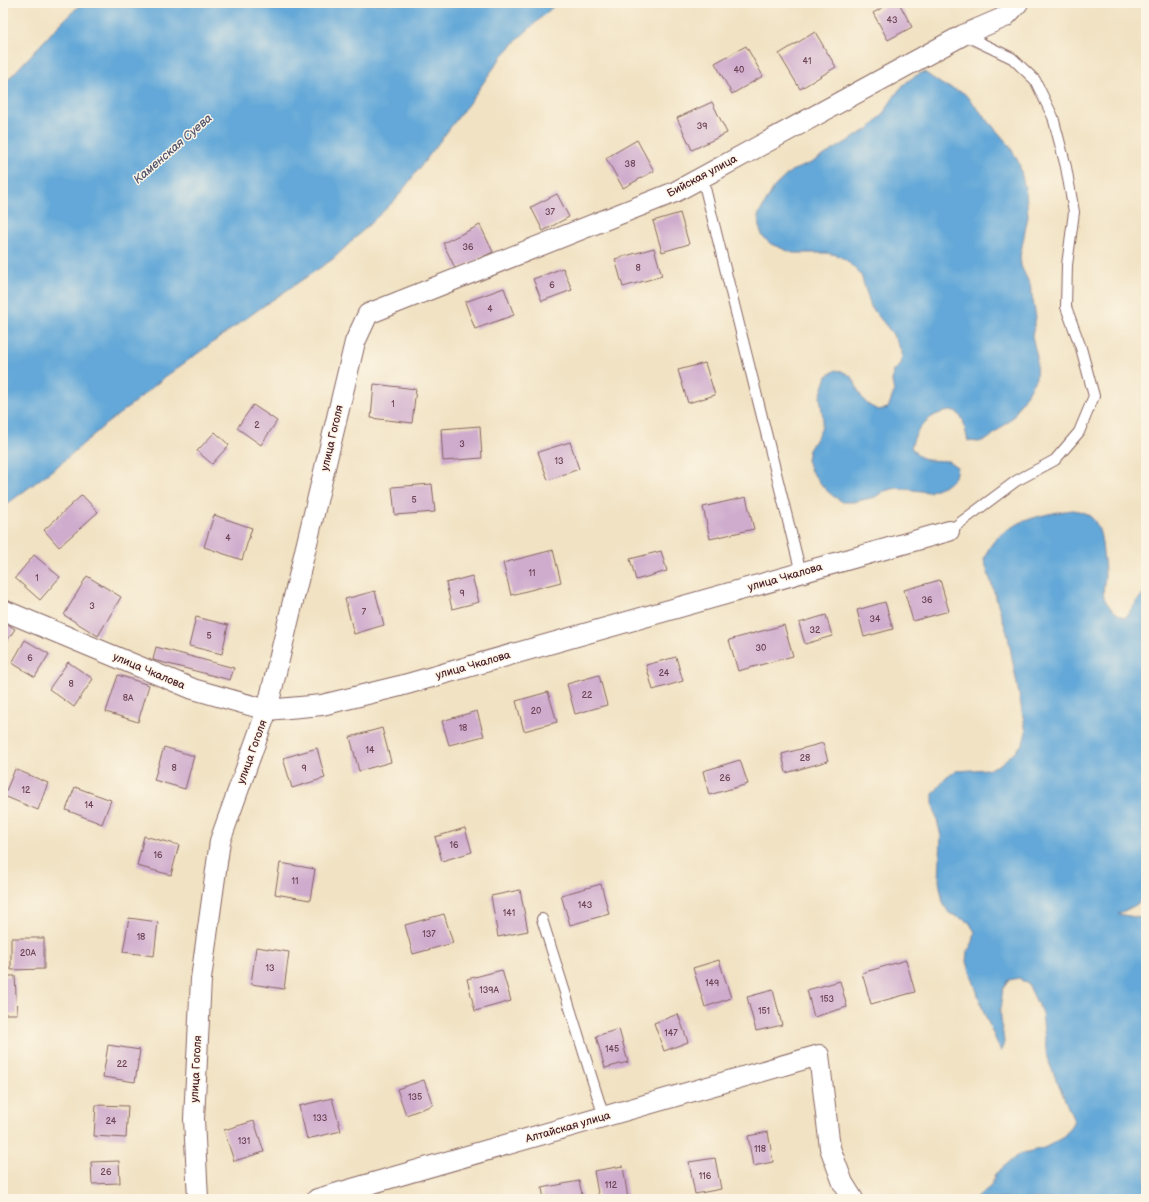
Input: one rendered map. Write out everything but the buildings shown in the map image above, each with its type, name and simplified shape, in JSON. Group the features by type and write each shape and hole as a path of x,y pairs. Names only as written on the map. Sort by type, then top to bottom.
{"street":[{"name":"Бийская улица","path":"368,314 675,192 963,35 1005,17 1018,3"},
{"name":"улица Гоголя","path":"198,1199 194,1119 201,979 219,849 267,710 355,342 368,314"},
{"name":"улица Чкалова","path":"3,610 193,689 267,710 322,706 949,531"},
{"name":"Алтайская улица","path":"316,1199 819,1055 830,1148 843,1183 853,1199"}],"lane":[{"path":"949,531 1016,481 1055,460 1079,432 1094,396 1081,348 1066,307 1067,265 1074,212 1066,167 1052,117 1035,80 1012,58 963,35"},
{"path":"702,176 800,573"},
{"path":"542,919 604,1117"}],"water":[{"name":"Каменская Суева","path":"82,3 557,3 502,56 472,99 396,199 333,259 262,307 165,377 106,424 59,465 3,507 3,85 59,25"},
{"path":"924,72 943,85 964,93 1009,145 1019,163 1026,193 1028,216 1020,256 1021,266 1030,285 1036,317 1032,336 1037,357 1036,378 1012,418 988,439 979,442 968,441 963,420 956,411 948,411 933,416 927,420 917,432 911,447 917,455 926,460 948,461 957,467 955,477 948,484 929,492 897,488 884,491 875,497 853,502 843,502 825,489 811,471 807,460 809,450 821,430 823,418 820,397 827,376 836,370 843,372 852,377 860,394 867,404 878,410 888,408 894,392 892,381 894,371 901,364 902,352 892,333 871,307 861,275 846,260 837,255 826,253 793,253 771,244 763,237 759,227 758,216 774,187 791,171 811,163 870,128 877,121 899,90 914,77"},
{"path":"1073,510 1088,515 1097,524 1101,537 1105,570 1103,595 1110,607 1125,618 1144,592 1146,593 1146,892 1144,897 1138,903 1118,914 1146,919 1146,1199 975,1199 991,1186 995,1174 1019,1154 1044,1148 1063,1138 1074,1121 1047,1058 1042,1013 1028,984 1019,978 1009,980 1003,989 1000,1010 1004,1042 1001,1052 983,1010 967,962 968,951 973,942 975,932 969,922 949,913 943,903 939,881 941,836 933,804 933,794 946,778 956,771 989,769 999,765 1023,743 1026,732 1008,636 984,560 989,548 997,538 1008,529 1020,523 1047,514"}]}
